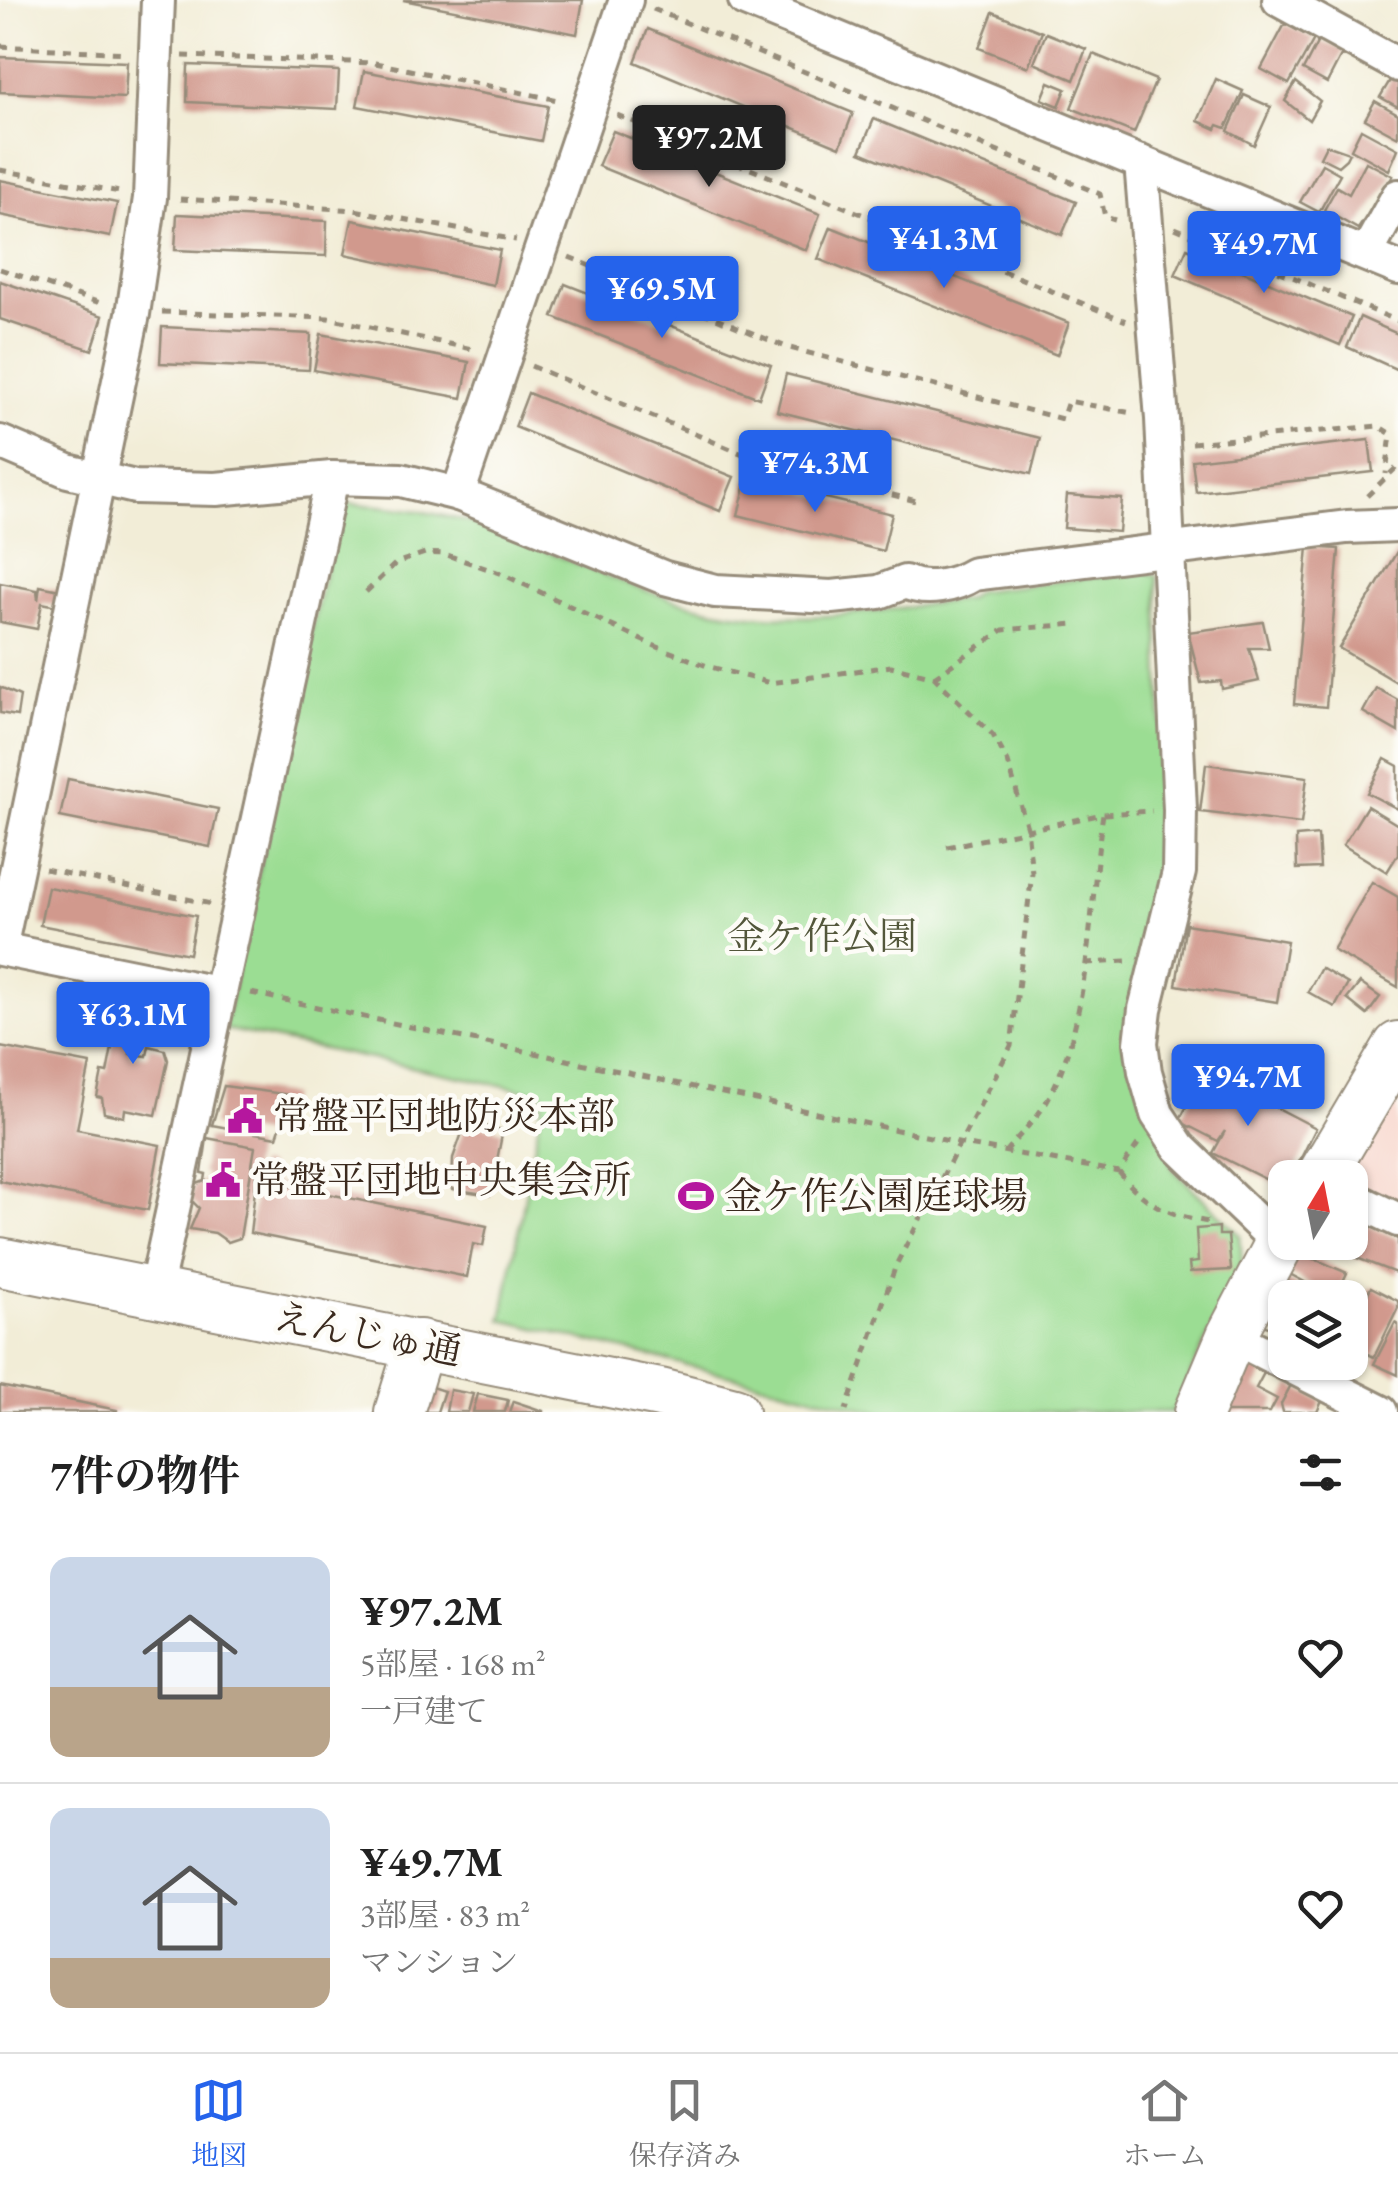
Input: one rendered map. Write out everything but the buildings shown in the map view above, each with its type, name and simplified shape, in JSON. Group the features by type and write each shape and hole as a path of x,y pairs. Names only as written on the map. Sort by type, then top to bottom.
{"street":[{"path":"158,0 150,198 134,312 0,949 218,990"},
{"path":"746,0 1398,268"},
{"path":"1279,0 1398,65"},
{"path":"458,494 543,246 637,3"},
{"path":"1142,162 1163,432 1180,810 1179,872 1140,1044 1157,1114 1214,1184 1268,1227"},
{"path":"1366,254 1398,196"},
{"path":"0,442 68,472 136,486 216,489 332,478 401,480 458,494 665,578 715,591 832,598 879,592 905,582 918,588 960,583 974,574 1347,527 1398,525"},
{"path":"155,1292 332,478"},
{"path":"1331,1160 1398,1046"},
{"path":"1368,1206 1398,1220"},
{"path":"1198,1412 1271,1260"},
{"name":"えんじゅ通","path":"0,1262 420,1344 734,1412"},
{"path":"1231,1336 1381,1412"},
{"path":"399,1412 420,1344"}],"path":[{"path":"637,3 1100,194 1104,217 1121,222 1146,219 1398,321"},
{"path":"0,170 150,198 354,210 543,246 786,347 1062,419 1068,401 1163,432 1378,426 1391,434 1386,474"},
{"path":"0,269 134,312 328,318 505,356 755,459 916,501"},
{"path":"1366,503 1368,493 1398,466"},
{"path":"366,592 396,563 424,553 444,554 500,573 650,644 707,666 770,683 891,666 934,677 993,736 1008,762 1028,828 1032,874 1010,1046 963,1144 896,1265 846,1410"},
{"path":"934,677 1003,630 1075,624"},
{"path":"947,846 1104,814 1180,810"},
{"path":"1005,1152 1045,1104 1066,1054 1086,962 1104,814"},
{"path":"18,864 207,903 235,913"},
{"path":"1086,962 1116,960 1157,965"},
{"path":"218,990 963,1144 1119,1172 1139,1198 1176,1216 1218,1224"},
{"path":"1119,1172 1157,1114"}],"shaded area":[{"path":"1398,1074 1398,1208 1368,1194 1368,1160 1350,1160"}],"green space":[{"name":"金ケ作公園","path":"340,503 412,510 465,521 652,593 710,609 774,617 871,612 967,599 978,591 1145,571 1157,576 1166,878 1133,1012 1172,1168 1240,1235 1242,1263 1173,1412 879,1412 502,1320 544,1094 224,1029"}],"place":[{"name":"常盤平団地防災本部","path":"245,1116"},
{"name":"常盤平団地中央集会所","path":"223,1180"},
{"name":"金ケ作公園庭球場","path":"696,1196"}]}
